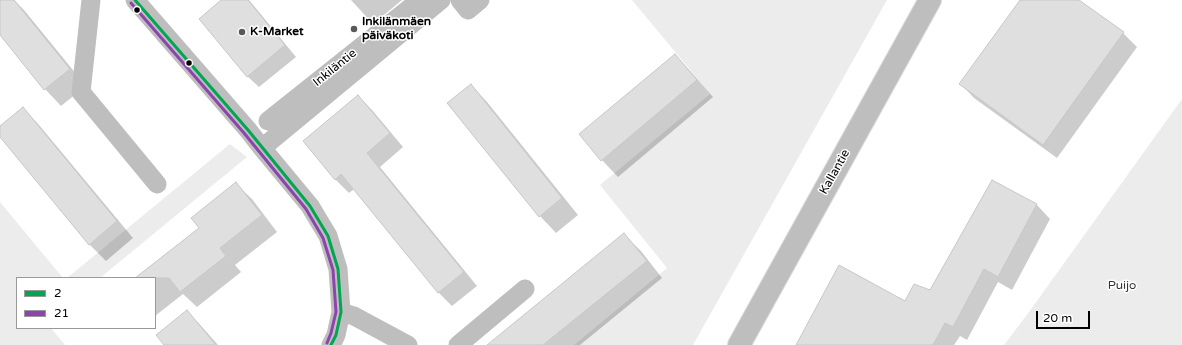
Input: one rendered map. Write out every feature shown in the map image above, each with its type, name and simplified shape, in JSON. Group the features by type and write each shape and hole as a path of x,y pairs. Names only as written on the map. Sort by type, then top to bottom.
{"main road":[{"name":"Kallantie","path":"739,345 930,0"}],"street":[{"path":"91,0 81,92 157,184"},
{"path":"135,0 248,130 310,206 328,236 338,269 341,312 336,335 331,345"},
{"name":"Inkiläntie","path":"268,121 420,0"},
{"path":"262,148 442,0"},
{"path":"460,0 468,10 480,0"},
{"path":"458,345 525,289"},
{"path":"341,312 354,316 408,345"}],"green space":[{"path":"632,0 887,0 693,345 574,345 667,268 600,185 710,94"},
{"name":"Puijo","path":"1182,99 1182,345 1004,345 1029,312"},
{"path":"230,144 247,157 101,277 68,277"},
{"path":"0,202 62,277 16,277 16,329 52,329 65,345 0,345"}],"building":[{"path":"0,0 14,0 70,69 44,90 0,35"},
{"name":"K-Market","path":"221,0 248,0 285,45 247,77 199,19"},
{"path":"1020,0 1079,0 1124,32 1043,145 959,84"},
{"path":"675,54 697,80 601,161 579,134"},
{"path":"471,84 562,198 539,217 447,103"},
{"path":"358,95 390,133 367,153 464,272 438,293 341,174 335,180 303,141"},
{"path":"23,107 117,221 89,245 0,137 0,126"},
{"path":"992,180 1037,204 998,277 984,269 953,327 945,323 933,345 796,345 839,265 905,301 914,284 930,290"},
{"path":"236,182 262,215 220,248 226,256 180,292 169,278 136,277 199,228 191,218"},
{"path":"624,233 647,261 543,345 487,345"},
{"path":"187,310 216,345 164,345 156,335"}],"transit line":[{"name":"2","path":"135,0 248,130 310,206 328,236 338,269 341,312 336,335 331,345"},
{"name":"21","path":"131,3 244,133 306,209 323,238 333,270 336,312 327,343"}],"place":[{"name":"Inkilänmäen päiväkoti","path":"354,29"},
{"name":"K-Market","path":"242,32"}]}
